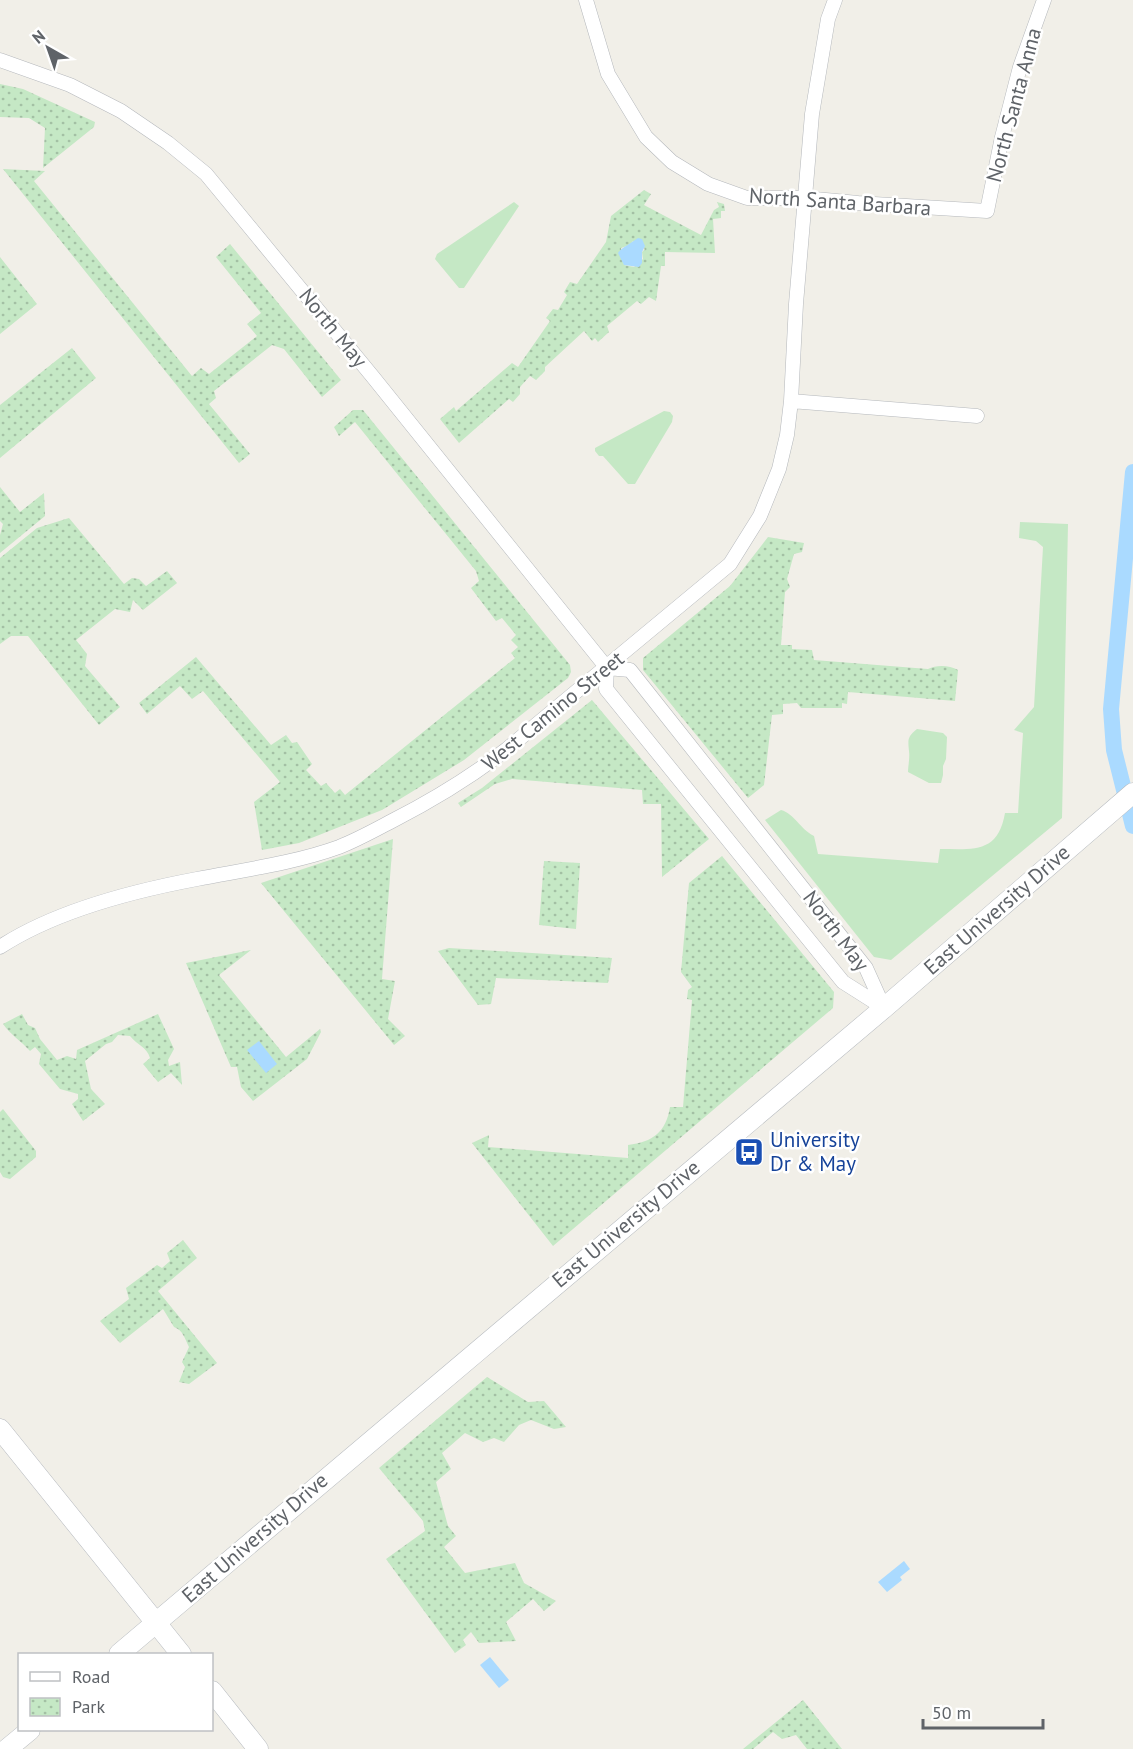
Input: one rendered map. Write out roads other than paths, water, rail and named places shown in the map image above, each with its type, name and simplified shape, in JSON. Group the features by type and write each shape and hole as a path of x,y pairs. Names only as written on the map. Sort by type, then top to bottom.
{"main road":[{"name":"East University Drive","path":"120,1653 884,1008 1133,794"},
{"path":"0,1429 180,1653"},
{"path":"213,1692 258,1749"},
{"path":"7,1749 29,1731"}],"street":[{"name":"North Santa Barbara","path":"586,0 608,74 646,137 672,162 708,184 747,198 804,198 858,204 987,211"},
{"name":"West Camino Street","path":"0,947 35,928 119,897 153,888 252,869 338,847 440,796 477,773 607,668 730,564 759,516 779,469 787,435 812,114 828,19 835,0"},
{"name":"North Santa Anna","path":"987,211 1002,137 1020,67 1044,0"},
{"name":"North May","path":"0,60 70,85 121,111 168,143 206,174 344,341 607,668 606,689 843,982 884,1008"},
{"path":"791,401 977,416"},
{"name":"North May","path":"607,668 630,670 866,968 884,1008"}],"water":[{"path":"638,238 642,239 645,246 642,252 642,263 639,267 624,265 618,253"},
{"path":"259,1041 277,1064 266,1073 247,1050"},
{"path":"904,1561 910,1569 900,1577 902,1580 887,1592 878,1582"},
{"path":"490,1657 509,1680 499,1688 480,1665"}],"waterway":[{"path":"1133,472 1111,709 1114,750 1133,826"}],"place":[{"name":"University Dr & May","path":"749,1152"}]}
